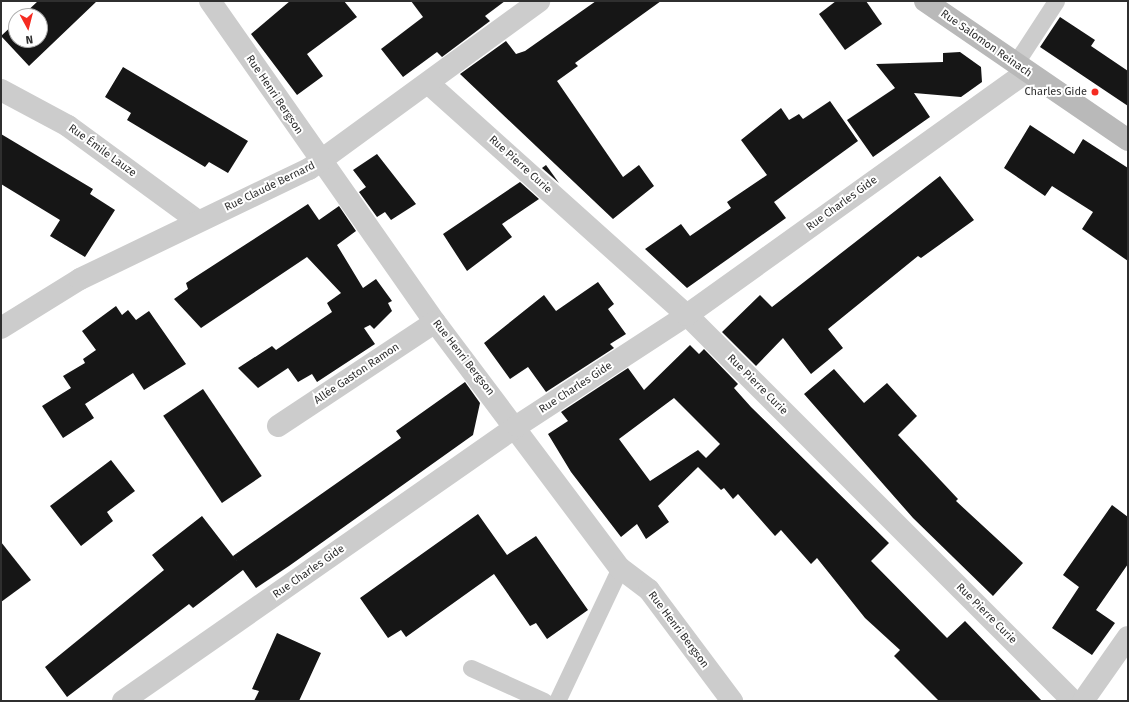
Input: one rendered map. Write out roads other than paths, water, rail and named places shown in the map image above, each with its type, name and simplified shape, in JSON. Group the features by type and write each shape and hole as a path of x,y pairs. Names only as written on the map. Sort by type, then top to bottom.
{"street":[{"name":"Rue Henri Bergson","path":"210,1 320,162 435,322 516,426 620,568 648,590 732,701"},
{"name":"Rue Claude Bernard","path":"1,328 80,279 320,162 539,1"},
{"name":"Rue Salomon Reinach","path":"925,1 1020,68 1128,140"},
{"name":"Rue Charles Gide","path":"123,701 516,426 687,315 1020,68"},
{"name":"Rue Pierre Curie","path":"428,83 687,315 1073,701"},
{"name":"Rue Émile Lauze","path":"1,90 68,126 198,221"},
{"name":"Allée Gaston Ramon","path":"278,426 435,322"},
{"path":"1083,701 1128,637"}],"lane":[{"path":"1020,68 1056,1"},
{"path":"557,701 620,568"},
{"path":"471,668 544,701"}],"place":[{"name":"Charles Gide","path":"1095,92"}]}
